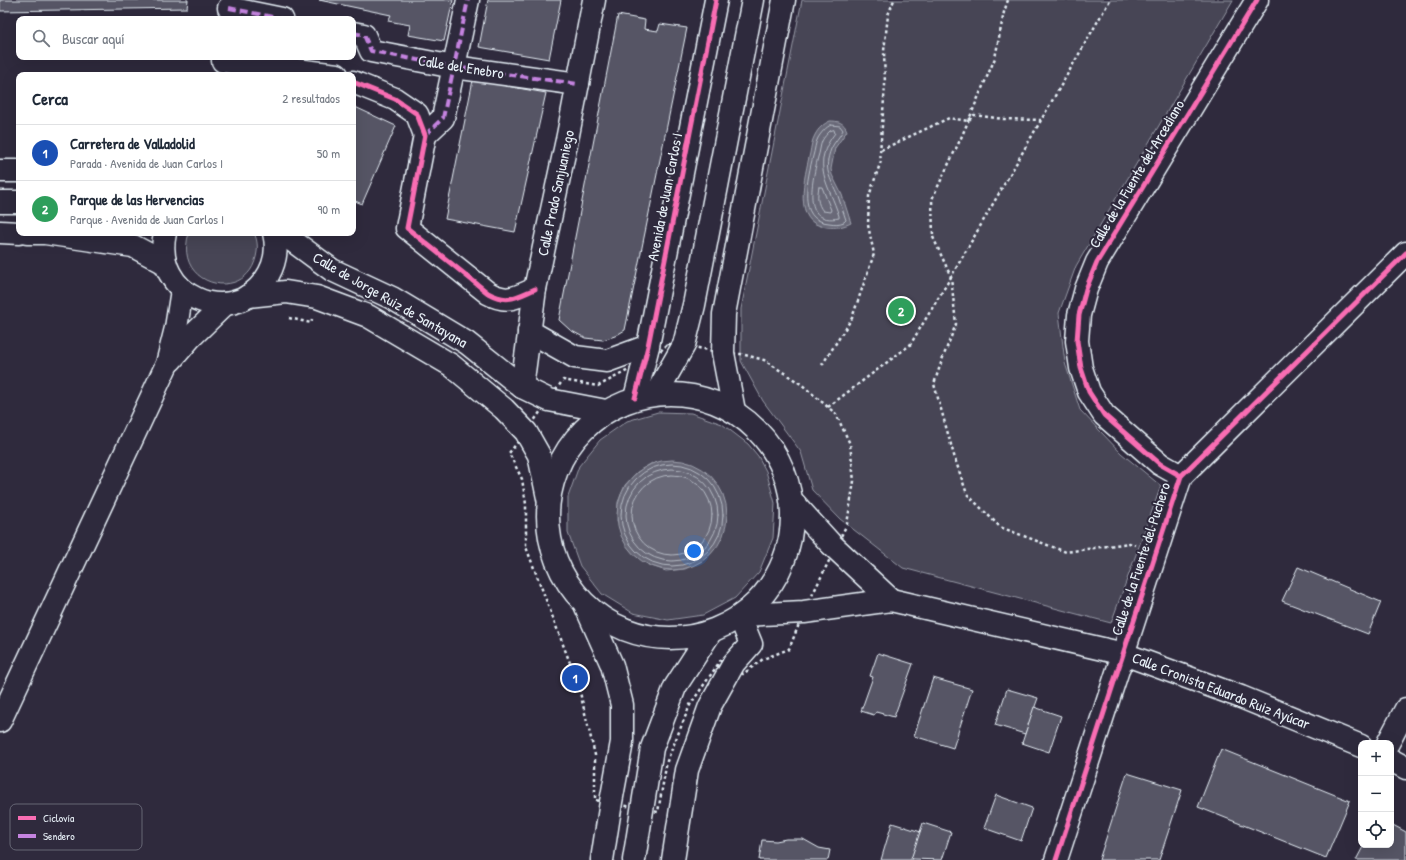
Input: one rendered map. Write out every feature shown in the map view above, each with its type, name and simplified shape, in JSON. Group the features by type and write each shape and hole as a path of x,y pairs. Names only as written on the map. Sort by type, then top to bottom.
{"main road":[{"path":"425,135 443,118 468,0"},
{"name":"Calle Prado Sanjuaniego","path":"522,387 535,290 594,0"},
{"name":"Avenida de Juan Carlos I","path":"646,396 646,354 716,0"},
{"path":"646,396 684,345 694,305 753,0"},
{"path":"734,411 723,353 724,314 784,0"},
{"name":"Calle de la Fuente del Arcediano","path":"1181,476 1160,464 1104,415 1089,392 1081,368 1077,341 1079,315 1086,289 1098,262 1257,0"},
{"path":"229,9 266,16"},
{"name":"Calle del Enebro","path":"356,34 364,35 371,50 454,68 578,84"},
{"path":"222,64 306,72"},
{"path":"356,83 395,99 417,114 425,135 407,228 488,293 498,298 510,300 535,290"},
{"path":"0,171 16,171"},
{"path":"0,202 16,202"},
{"path":"0,232 16,233"},
{"path":"65,236 133,246 165,263"},
{"name":"Calle de Jorge Ruiz de Santayana","path":"164,236 163,244 165,263 172,278 182,290 195,298 209,303 225,304 248,296 261,286 270,273 275,258 276,242 275,236"},
{"name":"Calle de Jorge Ruiz de Santayana","path":"286,236 332,270 392,298 467,343 522,387 549,400 606,411"},
{"name":"Calle de la Fuente del Puchero","path":"1056,860 1181,476 1406,253"},
{"path":"0,721 168,364 182,290"},
{"name":"Calle de Jorge Ruiz de Santayana","path":"248,296 286,292 317,297 368,316 451,365 504,409 526,432 539,455 548,500"},
{"path":"168,364 190,338 225,304"},
{"path":"529,331 575,356 607,361 646,354"},
{"path":"586,607 623,630 666,639 710,633 742,616 773,584 790,544 792,501 783,466 762,434 734,411 696,396 646,396 606,411 578,435 558,465 548,500 549,539 562,576 586,607 612,665 622,705 622,742 602,860"},
{"path":"792,501 836,548 891,600"},
{"name":"Calle Cronista Eduardo Ruiz Ayúcar","path":"742,616 804,612 891,600 1124,654 1241,696 1358,745"},
{"path":"673,860 686,770 710,706 734,663 751,644 742,616"},
{"path":"634,860 652,748 675,687 710,633"},
{"path":"1390,740 1406,709"},
{"path":"1394,762 1406,768"}],"path":[{"path":"822,365 852,318 874,254 868,225 869,196 881,161 885,85 884,51 888,15 894,0"},
{"path":"1008,0 1004,12 995,58 961,138 932,198 933,237 951,277 956,324 934,384 955,459 967,494 1000,527 1066,552 1129,543 1157,550"},
{"path":"828,407 910,345 951,277 1110,0"},
{"path":"968,121 974,115 1003,119 1041,120"},
{"path":"881,150 949,118 968,121"},
{"path":"668,344 684,345 723,353 741,354 764,360 801,384 836,414 850,444 854,481 847,524 804,612 789,649 763,659 743,674 734,663 723,657 690,705 667,761 658,812 595,800 595,754 578,684 526,547 526,504 522,479 509,453 563,380 598,386 646,354 656,354 668,344"}],"shaded area":[{"path":"802,0 1233,0 1076,266 1059,313 1065,363 1080,410 1121,453 1161,486 1111,623 903,568 840,519 812,490 801,452 763,401 741,361 741,309"},
{"path":"189,236 255,236 257,242 256,257 250,271 239,280 226,284 212,282 200,276 191,266 187,251"},
{"path":"658,412 691,413 722,424 748,444 758,456 766,471 775,503 773,538 759,572 735,598 703,615 668,620 633,613 602,594 580,566 568,533 568,497 579,466 600,440 627,421","holes":["652,463 716,548 702,561 685,569 666,571 648,565 617,521 618,502 625,485 637,472"]}],"water":[{"path":"830,121 840,123 847,131 835,148 831,169 832,175 842,195 851,223 836,227 827,227 816,224 808,218 804,209 803,198 805,174 813,139 819,129"},
{"path":"672,460 693,464 703,469 711,476 718,484 723,494 727,515 723,536 718,546 711,554 703,561 693,566 672,570 651,566 641,561 633,554 626,546 621,536 617,515 621,494 626,484 633,476 641,469 651,464"}],"building":[{"path":"0,0 188,0 187,8 0,11"},
{"path":"319,0 453,0 444,41 408,35 410,25 388,21 391,15"},
{"path":"488,0 561,0 549,59 479,47"},
{"path":"618,15 645,20 644,29 658,31 660,24 687,28 625,330 615,336 603,340 585,338 570,330 559,320"},
{"path":"473,80 546,93 515,232 445,219"},
{"path":"356,107 396,126 362,204 356,201"},
{"path":"1298,567 1381,602 1368,634 1282,601"},
{"path":"878,653 913,664 894,717 876,712 874,715 861,711 873,677 870,676"},
{"path":"933,678 972,689 953,748 914,736"},
{"path":"1007,689 1038,698 1025,734 995,725"},
{"path":"1034,707 1061,716 1049,752 1022,743"},
{"path":"1221,749 1350,801 1326,858 1198,807"},
{"path":"1127,773 1182,790 1159,860 1099,860"},
{"path":"996,795 1032,808 1021,841 984,828"},
{"path":"892,823 921,832 911,860 881,860"},
{"path":"923,823 951,832 942,860 911,859"},
{"path":"1394,826 1406,832 1406,860 1356,860 1362,848 1394,848"},
{"path":"786,839 803,839 819,848 830,850 828,860 759,860 762,840 776,841"}],"marked path":[{"path":"425,135 443,118 468,0"},
{"path":"229,8 268,16"},
{"path":"356,34 364,35 371,51 454,67 578,84"}],"cycle path":[{"path":"635,398 648,346 716,0"},
{"path":"1181,476 1160,464 1104,415 1089,392 1081,368 1077,341 1079,315 1086,289 1097,262 1257,0"},
{"path":"356,83 395,99 417,114 425,135 407,228 488,293 507,299 517,297 535,289"},
{"path":"1056,860 1181,476 1406,253"}],"place":[{"name":"Parque de las Hervencias","path":"901,311"},
{"name":"Carretera de Valladolid","path":"575,678"}]}
